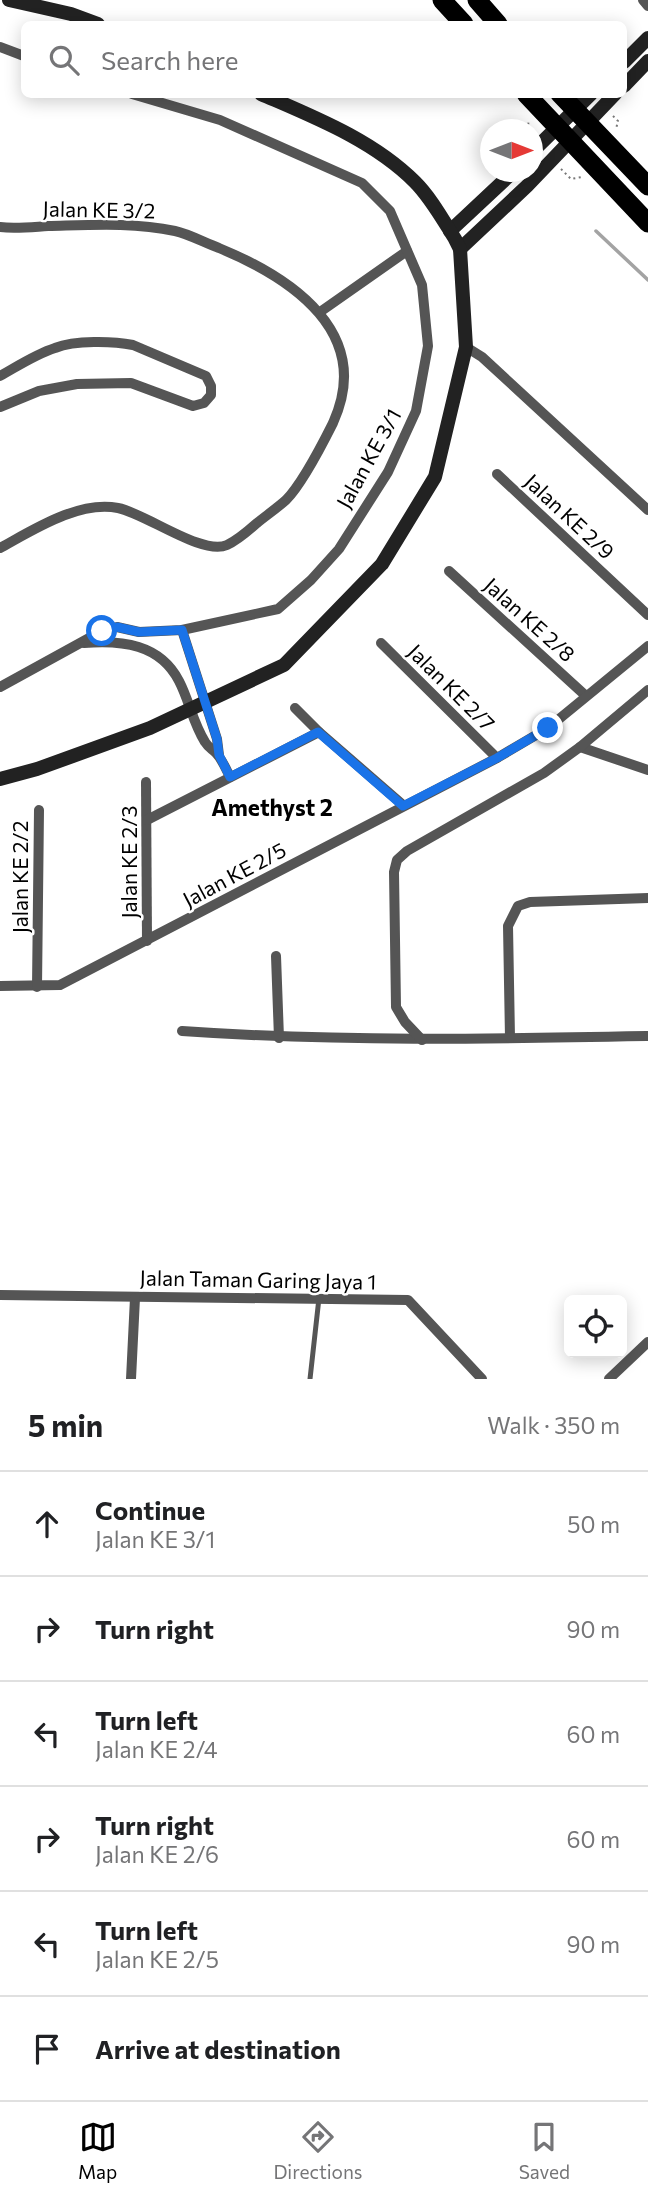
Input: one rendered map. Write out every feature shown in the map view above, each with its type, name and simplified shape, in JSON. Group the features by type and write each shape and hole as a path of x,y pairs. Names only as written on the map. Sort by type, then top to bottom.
{"highway":[{"path":"442,0 461,21"},
{"path":"477,0 495,21"},
{"path":"530,98 648,223"},
{"path":"564,98 648,186"}],"main road":[{"path":"9,0 71,14 89,21"},
{"path":"627,59 648,38"},
{"path":"627,83 648,61"},
{"path":"0,779 37,769 150,728 284,665 382,564 435,477 466,347 455,240 415,182 393,163 322,121 270,98"},
{"path":"543,142 587,98"},
{"path":"455,240 527,186 611,98"},
{"path":"455,240 504,182"}],"street":[{"path":"643,0 648,6"},
{"path":"0,47 21,55"},
{"name":"Jalan KE 3/1","path":"0,687 102,631 117,627 139,632 182,630 278,609 311,580 339,548 388,472 416,411 428,346 422,285 390,211 362,183 220,120 146,98"},
{"name":"Jalan KE 3/2","path":"0,227 121,224 176,231 237,256 281,281 320,312 338,339 343,361 343,387 336,415 323,443 288,499 237,540 224,546 211,546 118,508 87,509 74,511 0,548"},
{"path":"320,312 407,251"},
{"path":"0,376 54,348 68,344 122,343 133,345 206,376 211,386 211,396 204,403 193,406 131,383 116,382 64,385 27,395 0,407"},
{"path":"466,347 482,357 648,510"},
{"name":"Jalan KE 2/9","path":"497,474 648,615"},
{"name":"Jalan KE 2/8","path":"449,571 586,696"},
{"path":"182,630 206,744 219,755 230,777"},
{"name":"Jalan KE 2/7","path":"381,643 497,758"},
{"path":"78,644 124,644 154,652 168,664 197,706"},
{"name":"Jalan KE 2/5","path":"0,986 60,985 497,758 548,728 648,646"},
{"path":"422,1040 405,1022 396,1007 394,872 397,860 407,851 544,774 648,690"},
{"path":"295,708 318,732 403,806"},
{"path":"146,820 318,732"},
{"path":"580,747 648,770"},
{"name":"Jalan KE 2/3","path":"146,782 147,941"},
{"name":"Jalan KE 2/2","path":"37,987 39,810"},
{"path":"510,1038 508,926 518,906 530,902 648,898"},
{"path":"276,956 279,1038"},
{"path":"182,1031 279,1038 422,1040 648,1036"},
{"name":"Jalan Taman Garing Jaya 1","path":"0,1295 408,1300 482,1379"},
{"path":"131,1379 135,1297"},
{"path":"609,1379 648,1342"}],"lane":[{"path":"310,1379 319,1298"}],"waterway":[{"path":"596,231 648,280"}],"district":[{"name":"Amethyst 2","path":"272,807"}],"route":[{"path":"102,631 117,627 139,632 182,630 217,739 219,755 230,777 318,732 403,806 497,758 548,728"}]}
